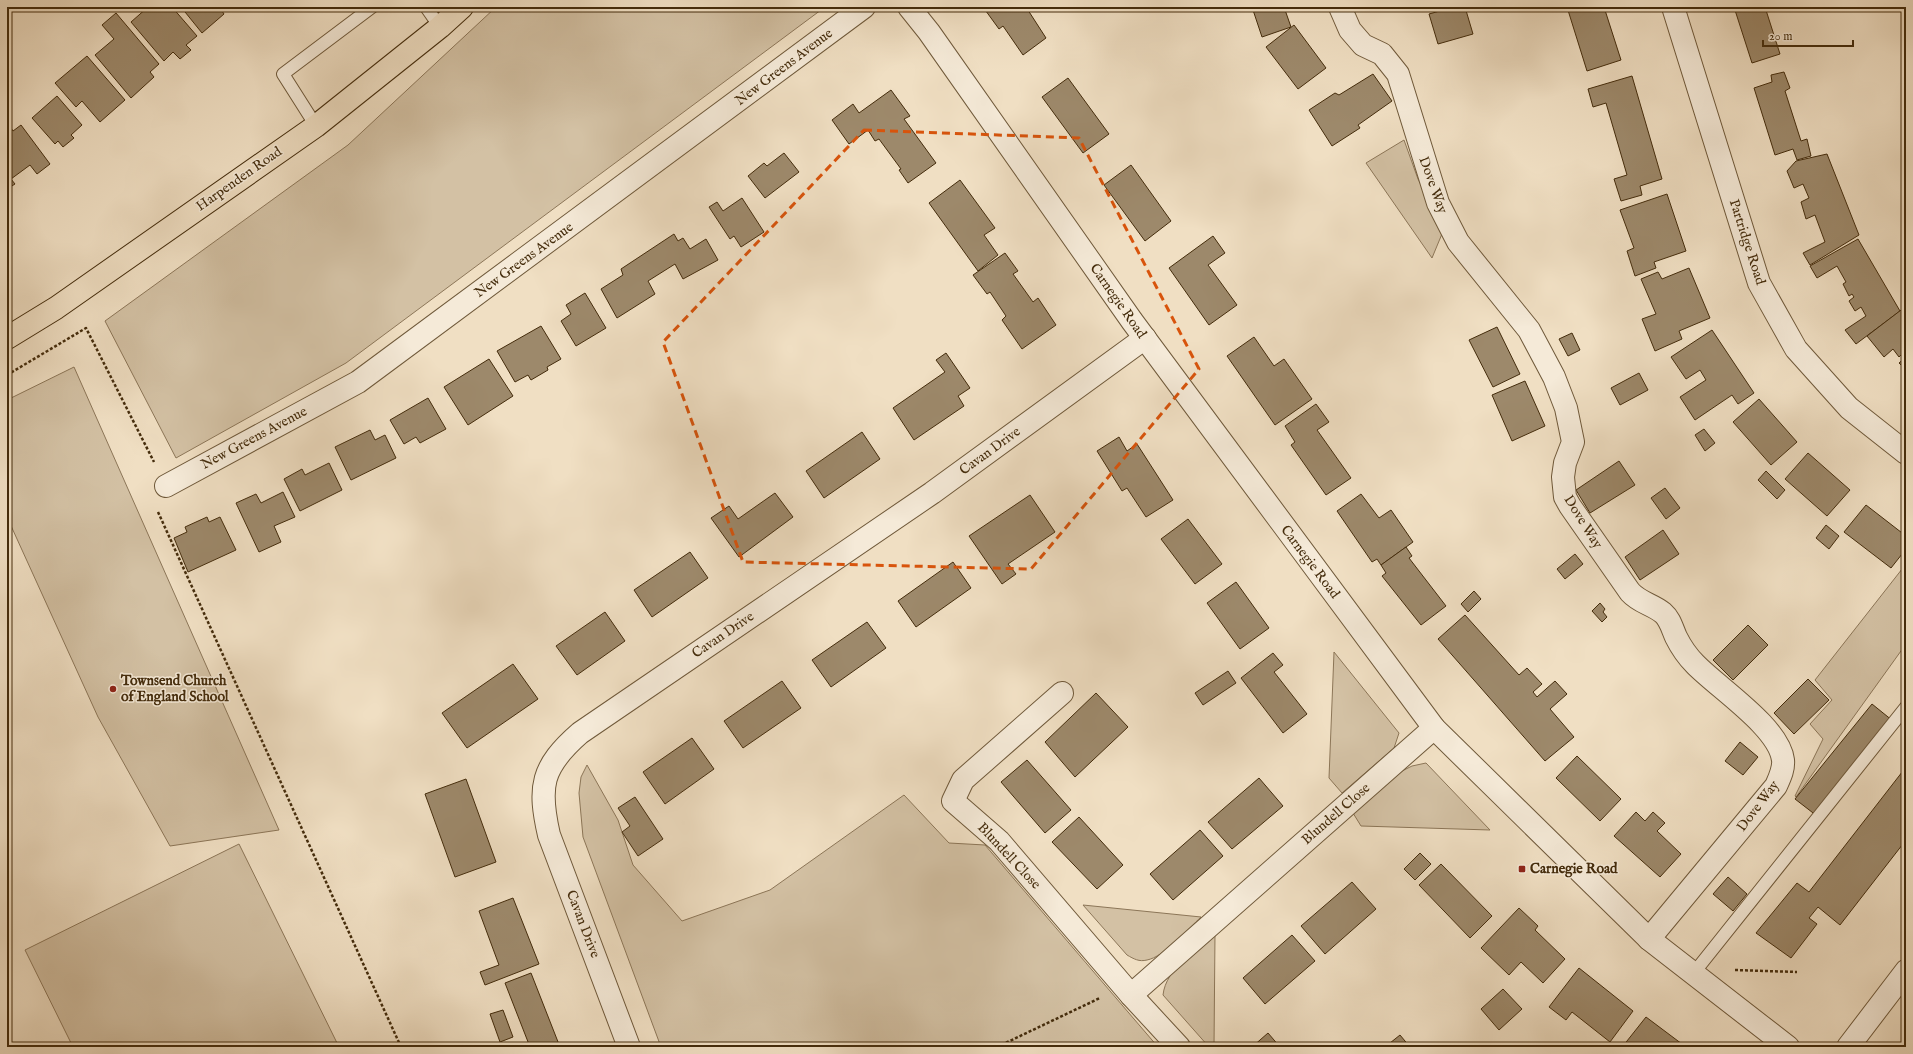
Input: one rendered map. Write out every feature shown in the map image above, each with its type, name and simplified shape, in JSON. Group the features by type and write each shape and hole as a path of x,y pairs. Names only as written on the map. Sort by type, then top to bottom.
{"main road":[{"name":"Harpenden Road","path":"7,338 56,308 316,126 440,27 462,7"}],"street":[{"name":"New Greens Avenue","path":"166,486 358,382 864,7"},
{"name":"Carnegie Road","path":"908,7 929,32 1145,338 1434,728 1649,939 1788,1047"},
{"name":"Dove Way","path":"1340,7 1350,30 1354,35 1363,45 1382,54 1398,74 1438,203 1458,242 1529,330 1554,377 1566,408 1573,442 1565,463 1563,477 1564,497 1630,592 1637,600 1656,608 1664,614 1671,623 1683,649 1695,664 1750,713 1776,740 1781,752 1783,761 1782,772 1776,786 1649,939"},
{"name":"Partridge Road","path":"1673,7 1759,283 1796,349 1848,408 1906,453"},
{"name":"Cavan Drive","path":"629,1047 549,835 543,810 543,789 553,760 563,748 580,733 932,493 1145,338"},
{"name":"Blundell Close","path":"1062,693 963,780 953,801 999,841 1127,991 1179,1047"},
{"name":"Blundell Close","path":"1127,991 1434,728"},
{"path":"1848,1047 1906,972"}],"lane":[{"path":"316,126 283,74 372,7"},
{"path":"426,7 440,27"},
{"path":"1693,974 1906,707"}],"path":[{"path":"7,376 86,328 166,486 157,509 401,1047"},
{"path":"1706,956 1728,970 1797,972"},
{"path":"997,1047 1127,991"}],"highlighted area":[{"path":"864,130 1079,138 1199,369 1031,569 743,562 663,342"}],"shaded area":[{"path":"496,7 825,7 346,363 176,458 105,321 348,145"},
{"path":"1404,140 1418,179 1444,229 1432,258 1366,163"},
{"path":"74,367 279,830 170,846 98,717 7,517 7,400"},
{"path":"1906,564 1906,644 1796,797 1795,796 1823,739 1810,724 1832,700 1815,680"},
{"path":"1334,652 1399,733 1394,748 1342,793 1329,778"},
{"path":"1426,763 1490,830 1361,826 1353,813 1402,771 1412,766"},
{"path":"587,765 618,820 633,865 682,921 770,890 904,795 949,843 985,845 1158,1047 661,1047 583,837 579,793 581,777"},
{"path":"239,844 339,1047 73,1047 25,950"},
{"path":"1083,905 1201,917 1176,942 1161,954 1154,958 1141,961 1127,955"},
{"path":"1215,934 1214,1047 1209,1047 1163,995 1165,985 1176,968"}],"building":[{"path":"148,7 172,7 197,36 186,45 191,50 180,59 173,52 164,61 131,22"},
{"path":"181,7 221,7 220,8 224,14 202,33"},
{"path":"983,7 1026,7 1046,38 1023,55 1003,26 999,29"},
{"path":"1252,7 1284,7 1291,27 1262,37"},
{"path":"1454,7 1465,7 1473,34 1438,44 1429,14"},
{"path":"1567,7 1604,7 1621,60 1587,71"},
{"path":"1734,7 1765,7 1780,54 1752,63"},
{"path":"116,13 159,64 150,72 154,77 131,98 95,55 114,39 102,25"},
{"path":"1294,25 1326,68 1298,89 1266,47"},
{"path":"87,56 125,100 100,122 82,101 76,107 55,83"},
{"path":"1784,72 1790,88 1785,91 1801,141 1807,139 1811,156 1797,160 1793,149 1775,155 1754,88 1772,82 1771,75"},
{"path":"1373,74 1392,101 1358,125 1360,128 1332,146 1309,110 1335,93 1339,95"},
{"path":"1632,76 1662,179 1640,186 1642,195 1621,201 1614,179 1627,175 1606,103 1593,107 1588,89"},
{"path":"1068,78 1109,134 1083,153 1042,97"},
{"path":"891,90 910,116 904,119 936,163 908,183 899,170 901,169 879,139 875,141 868,130 849,144 832,120 853,104 859,113"},
{"path":"57,96 82,125 71,135 74,138 63,147 58,141 55,144 32,118"},
{"path":"7,122 13,131 21,125 50,164 37,174 30,165 11,179 7,174"},
{"path":"784,153 799,172 765,198 748,176 764,163 767,166"},
{"path":"1827,154 1859,235 1810,265 1803,253 1825,242 1815,215 1806,219 1801,202 1809,198 1803,184 1794,188 1787,171 1796,161"},
{"path":"1131,165 1171,221 1145,241 1104,185"},
{"path":"7,174 15,184 7,189"},
{"path":"960,180 995,228 984,235 998,255 978,271 929,203"},
{"path":"1667,194 1686,251 1654,262 1656,268 1635,276 1627,251 1634,248 1620,210"},
{"path":"742,198 764,232 741,247 734,236 730,239 709,207 717,202 723,211"},
{"path":"674,234 678,241 683,238 690,249 706,239 718,260 683,279 675,264 648,281 655,294 617,318 601,289 623,275 621,269"},
{"path":"1213,236 1225,253 1208,265 1237,305 1209,325 1169,268"},
{"path":"1858,239 1900,311 1856,344 1845,330 1866,316 1861,307 1855,311 1849,301 1854,297 1852,294 1849,296 1843,284 1846,282 1837,266 1817,278 1810,266"},
{"path":"1005,253 1018,271 1013,274 1033,302 1038,298 1056,325 1022,349 1002,320 1006,316 990,292 987,294 973,275"},
{"path":"1689,268 1710,318 1679,331 1682,339 1655,351 1642,319 1656,314 1641,279 1658,272 1662,279"},
{"path":"585,293 606,328 576,346 561,321 571,314 566,305"},
{"path":"1905,307 1906,356 1903,353 1899,357 1893,349 1884,357 1867,336"},
{"path":"541,326 561,359 547,367 548,370 531,380 528,375 515,382 497,351"},
{"path":"1497,327 1520,374 1493,387 1469,340"},
{"path":"1712,330 1754,393 1738,404 1732,395 1695,420 1680,397 1706,380 1700,370 1686,379 1671,357"},
{"path":"1572,333 1580,350 1568,356 1559,339"},
{"path":"1254,337 1274,366 1284,359 1312,399 1275,425 1227,356"},
{"path":"946,353 970,388 958,396 964,406 914,440 893,408 945,372 936,360"},
{"path":"1906,357 1906,370 1899,363"},
{"path":"489,359 513,396 468,425 444,387"},
{"path":"1639,373 1648,390 1620,405 1611,388"},
{"path":"1525,381 1545,426 1512,441 1492,395"},
{"path":"428,398 446,429 420,443 416,437 404,444 390,420"},
{"path":"1759,399 1797,442 1771,465 1733,422"},
{"path":"1316,404 1329,422 1317,430 1351,478 1326,495 1291,445 1295,442 1285,426"},
{"path":"1704,429 1715,443 1705,451 1695,435"},
{"path":"370,430 375,440 385,435 396,458 351,480 335,447"},
{"path":"862,432 880,459 824,498 806,471"},
{"path":"1119,437 1127,451 1137,444 1173,500 1146,517 1127,488 1122,491 1097,451"},
{"path":"1808,453 1850,490 1827,516 1785,479"},
{"path":"1619,461 1635,485 1590,513 1576,490"},
{"path":"329,463 342,490 300,511 284,479 302,469 305,475"},
{"path":"1766,471 1785,490 1777,499 1758,480"},
{"path":"1665,488 1680,508 1666,519 1651,498"},
{"path":"283,492 295,517 274,526 281,542 259,552 236,503 256,494 261,503"},
{"path":"775,493 793,517 739,557 711,518 729,506 738,519"},
{"path":"1361,494 1379,518 1391,510 1413,542 1381,565 1377,559 1372,562 1337,511"},
{"path":"1030,495 1055,532 1008,564 1016,574 1002,584 969,536"},
{"path":"1866,505 1906,536 1906,549 1891,568 1844,532"},
{"path":"207,517 209,522 220,517 236,550 188,572 174,538 187,532 185,527"},
{"path":"1188,519 1222,564 1195,584 1161,539"},
{"path":"1826,525 1839,536 1829,549 1816,538"},
{"path":"1663,530 1679,554 1640,580 1625,557"},
{"path":"1406,547 1412,556 1409,558 1446,606 1421,625 1382,576 1386,573 1381,565"},
{"path":"690,552 708,578 652,617 634,590"},
{"path":"1575,554 1583,564 1565,579 1557,569"},
{"path":"953,562 971,588 916,627 898,601"},
{"path":"1236,582 1269,628 1240,649 1207,603"},
{"path":"1474,591 1481,599 1468,612 1461,604"},
{"path":"1600,603 1605,609 1603,612 1607,617 1602,622 1592,611"},
{"path":"605,612 625,641 577,675 556,646"},
{"path":"1465,615 1519,675 1527,668 1542,684 1533,692 1537,697 1555,681 1567,694 1550,709 1574,737 1545,761 1438,639"},
{"path":"867,622 886,648 831,687 812,660"},
{"path":"1748,625 1768,645 1733,680 1713,660"},
{"path":"1273,653 1283,665 1274,672 1307,714 1283,733 1241,678"},
{"path":"513,664 538,699 467,748 442,713"},
{"path":"1228,671 1236,683 1203,705 1195,693"},
{"path":"1808,679 1829,700 1794,734 1774,713"},
{"path":"782,681 801,708 743,748 724,721"},
{"path":"1096,693 1128,727 1075,777 1045,742"},
{"path":"1872,704 1893,721 1817,816 1795,799"},
{"path":"692,738 714,769 665,804 643,772"},
{"path":"1740,742 1758,757 1743,775 1725,761"},
{"path":"1577,756 1621,799 1600,821 1556,778"},
{"path":"1027,760 1071,810 1045,833 1001,782"},
{"path":"1906,767 1906,840 1840,925 1818,907 1809,918 1817,924 1791,958 1756,933 1797,883 1809,892"},
{"path":"1259,778 1283,806 1232,849 1208,822"},
{"path":"466,779 496,862 455,877 425,794"},
{"path":"635,797 663,839 638,856 622,832 630,826 618,808"},
{"path":"1636,812 1645,821 1653,812 1665,823 1657,831 1681,854 1660,877 1614,836"},
{"path":"1079,817 1123,865 1097,889 1052,842"},
{"path":"1200,830 1223,856 1173,900 1150,874"},
{"path":"1420,853 1431,864 1415,880 1404,869"},
{"path":"1441,864 1492,916 1470,938 1419,885"},
{"path":"1728,877 1747,894 1733,911 1713,894"},
{"path":"1352,882 1376,909 1325,954 1301,926"},
{"path":"513,898 539,964 485,985 480,972 499,965 479,911"},
{"path":"1519,908 1538,926 1535,930 1565,959 1543,983 1521,962 1509,975 1481,948"},
{"path":"1292,935 1315,961 1265,1004 1243,978"},
{"path":"1579,968 1633,1011 1610,1042 1572,1012 1566,1020 1549,1007"},
{"path":"531,973 560,1047 530,1047 505,983"},
{"path":"1503,989 1522,1009 1499,1030 1481,1009"},
{"path":"503,1010 513,1037 500,1042 490,1014"},
{"path":"1646,1017 1686,1047 1623,1046"},
{"path":"1268,1033 1280,1047 1252,1047"},
{"path":"1400,1035 1410,1047 1385,1047"}],"place":[{"name":"Townsend Church of England School","path":"113,689"},
{"name":"Carnegie Road","path":"1522,869"}]}
